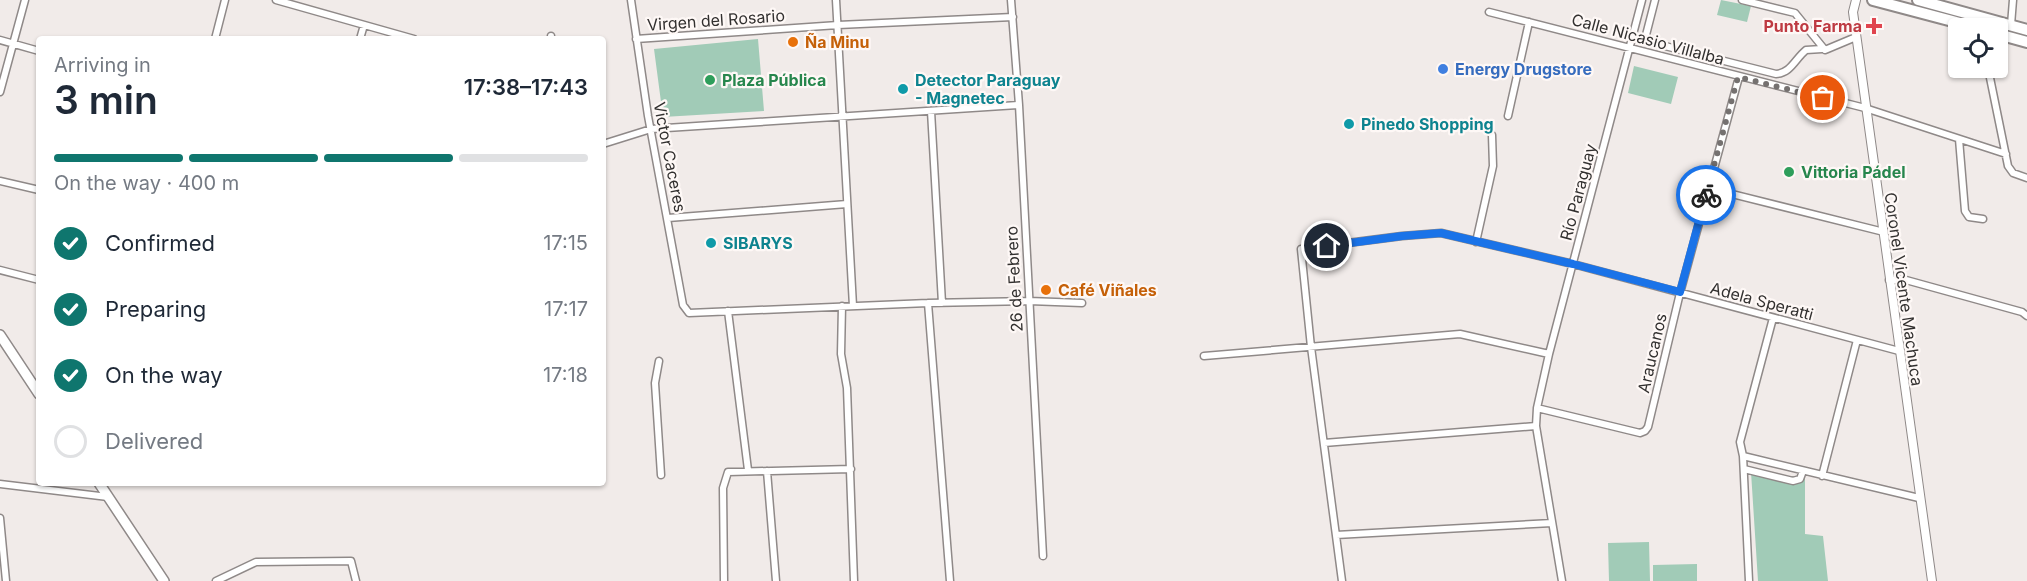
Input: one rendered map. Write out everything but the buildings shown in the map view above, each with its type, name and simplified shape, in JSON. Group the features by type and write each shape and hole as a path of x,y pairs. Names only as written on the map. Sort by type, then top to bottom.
{"highway":[{"path":"1873,0 1948,20"},
{"path":"1918,0 2027,30"},
{"path":"2008,37 2027,42"}],"main road":[{"path":"0,335 36,389"},
{"path":"101,486 164,581"}],"street":[{"path":"0,92 25,0"},
{"path":"216,36 225,0"},
{"path":"276,0 403,36"},
{"name":"Victor Caceres","path":"631,0 651,129 683,305 686,310 693,313 728,311"},
{"path":"837,0 853,306"},
{"name":"26 de Febrero","path":"1011,0 1019,105 1043,556"},
{"name":"Río Paraguay","path":"1562,581 1536,426 1537,408 1549,354 1642,0"},
{"path":"1655,0 1646,35 1649,42 1776,74 1789,70 1806,50 1822,48 1827,50 1856,37"},
{"path":"1742,0 1796,13 1822,48"},
{"name":"Coronel Vicente Machuca","path":"1856,0 1853,12 1865,108 1932,581"},
{"path":"2011,25 2013,0"},
{"name":"Calle Nicasio Villalba","path":"1489,12 1865,108 2006,154"},
{"name":"Virgen del Rosario","path":"636,39 1013,16"},
{"path":"1508,116 1529,22"},
{"path":"361,36 364,25"},
{"path":"0,40 36,50"},
{"name":"Araucanos","path":"1537,408 1640,433 1648,427 1680,292 1738,77"},
{"path":"1990,78 2008,166 2013,173 2027,178"},
{"path":"606,143 651,129 1019,105"},
{"path":"931,111 942,303"},
{"path":"1476,242 1493,166 1492,135"},
{"path":"1959,139 1965,211 1969,217 1983,219"},
{"path":"0,181 36,189"},
{"path":"1708,188 1884,232"},
{"path":"668,218 847,204"},
{"name":"Adela Speratti","path":"1311,347 1301,249 1441,233 1573,264 1899,351"},
{"path":"0,270 36,279"},
{"path":"1889,280 1906,280 2022,312 2027,316"},
{"path":"748,470 728,311 928,303 1029,301 1082,303"},
{"path":"928,303 950,581"},
{"path":"842,306 841,354 847,388 854,581"},
{"path":"1749,581 1744,469 1740,441 1773,318"},
{"path":"1203,356 1460,334 1549,354"},
{"path":"1822,476 1857,340"},
{"path":"1311,347 1342,581"},
{"path":"658,362 655,383 661,475"},
{"path":"1324,443 1536,426"},
{"path":"1743,456 1919,498"},
{"path":"724,581 724,479 728,472 851,469"},
{"path":"1744,469 1793,481 1800,479 1803,471"},
{"path":"767,471 776,581"},
{"path":"0,484 108,497"},
{"path":"0,518 6,581"},
{"path":"1336,535 1552,523"},
{"path":"216,581 256,562 351,561 356,581"}],"green space":[{"path":"1721,0 1751,6 1747,22 1717,15"},
{"name":"Plaza Pública","path":"758,39 764,111 663,117 654,49"},
{"path":"1634,66 1678,77 1671,104 1628,93"},
{"path":"1751,472 1805,478 1805,534 1823,536 1828,581 1758,581"},
{"path":"1649,542 1650,581 1609,581 1608,543"},
{"path":"1697,564 1697,581 1653,581 1653,565"}],"way so far":[{"path":"1706,195 1738,77 1823,98"}],"place":[{"name":"Punto Farma","path":"1874,26"},
{"name":"Ña Minu","path":"793,42"},
{"name":"Energy Drugstore","path":"1443,69"},
{"name":"Plaza Pública","path":"710,80"},
{"name":"Detector Paraguay - Magnetec","path":"903,89"},
{"name":"Pinedo Shopping","path":"1349,124"},
{"name":"Vittoria Pádel","path":"1789,172"},
{"name":"SIBARYS","path":"711,243"},
{"name":"Café Viñales","path":"1046,290"}],"route":[{"path":"1327,246 1441,233 1680,292 1706,195"}]}
